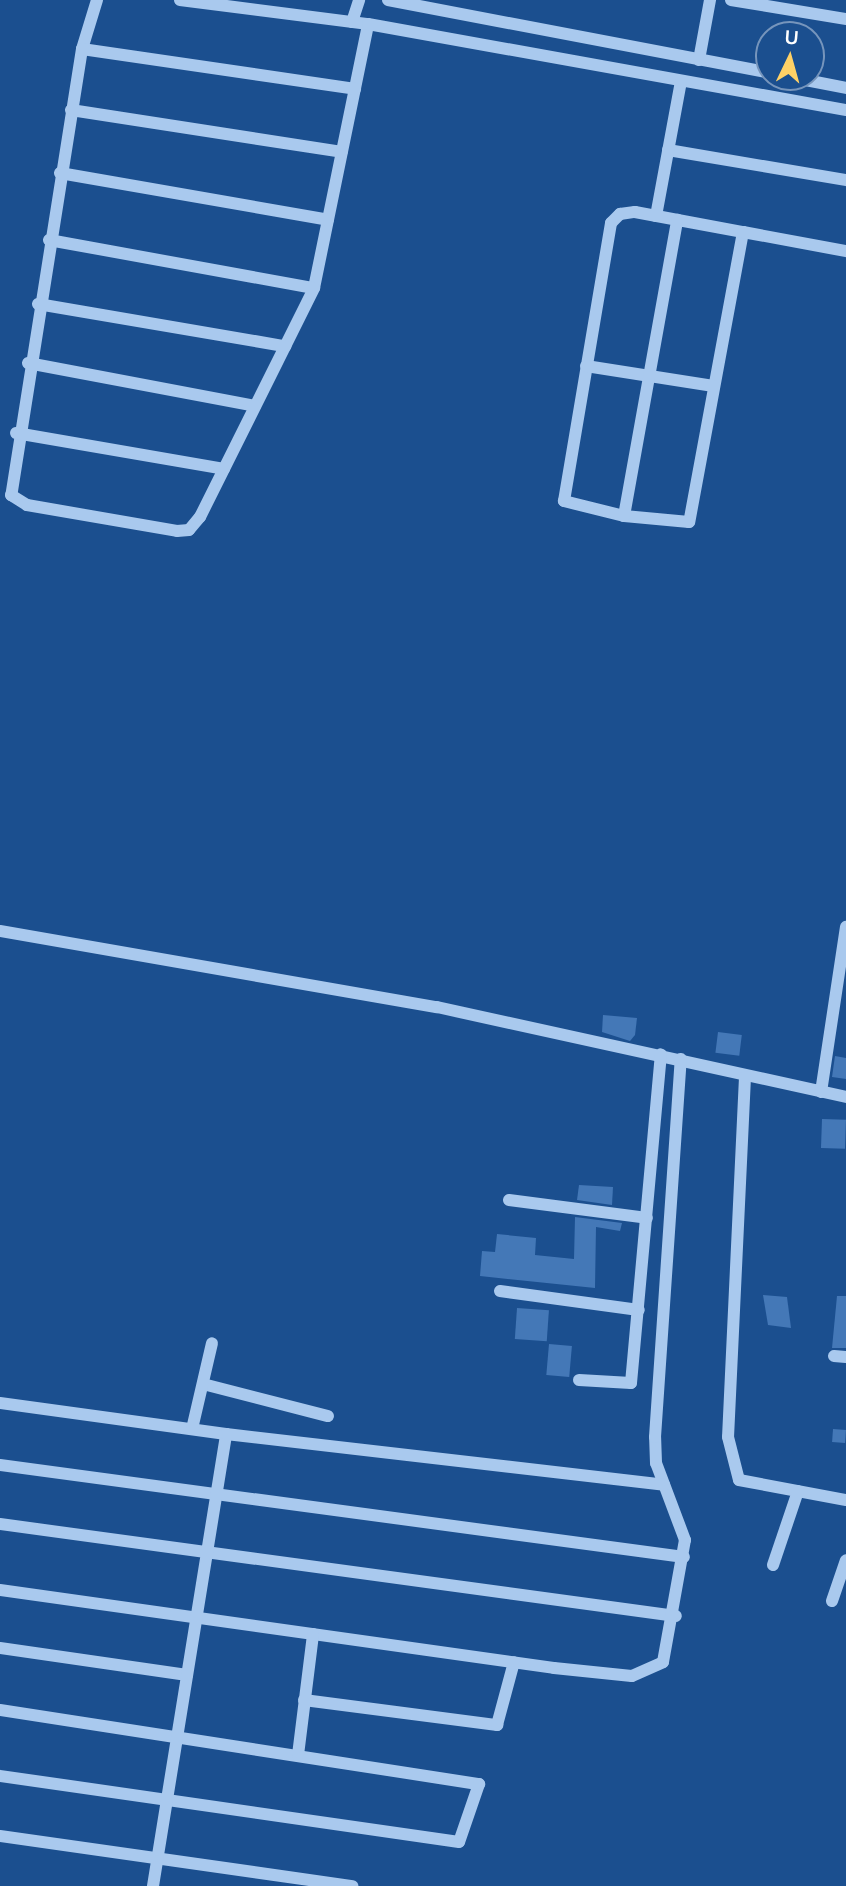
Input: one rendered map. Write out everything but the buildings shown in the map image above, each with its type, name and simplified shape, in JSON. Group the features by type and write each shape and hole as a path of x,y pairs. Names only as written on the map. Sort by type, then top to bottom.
{"street":[{"path":"97,0 82,49 71,110 16,433 11,495 41,508 189,530 224,469 314,288 368,24"},
{"path":"180,0 368,24 846,110"},
{"path":"352,22 359,0"},
{"path":"388,0 755,70"},
{"path":"699,60 710,0"},
{"path":"731,0 846,19"},
{"path":"82,49 355,89"},
{"path":"656,216 681,81"},
{"path":"825,84 846,88"},
{"path":"71,110 342,152"},
{"path":"668,150 846,180"},
{"path":"61,173 328,219"},
{"path":"743,232 689,522 624,516 564,501 611,223 620,214 656,216 677,220 743,232 846,251"},
{"path":"624,516 677,220"},
{"path":"49,240 314,288"},
{"path":"38,304 285,346"},
{"path":"28,363 255,406"},
{"path":"586,366 713,386"},
{"path":"16,433 224,469"},
{"path":"821,1092 846,927"},
{"path":"0,932 437,1007 661,1054 745,1077 846,1097"},
{"path":"579,1380 631,1383 661,1054"},
{"path":"0,1590 632,1676 663,1662 676,1616 684,1558 680,1520 664,1485 655,1437 681,1059"},
{"path":"745,1077 728,1437 738,1480 846,1500"},
{"path":"509,1200 647,1218"},
{"path":"500,1291 639,1310"},
{"path":"192,1429 212,1343"},
{"path":"203,1384 328,1416"},
{"path":"0,1403 226,1434 235,1430 664,1485"},
{"path":"153,1886 179,1736 212,1493 226,1434"},
{"path":"0,1465 684,1558"},
{"path":"773,1565 797,1491"},
{"path":"0,1524 203,1554 676,1616"},
{"path":"832,1601 846,1560"},
{"path":"298,1755 313,1634"},
{"path":"0,1648 187,1675"},
{"path":"304,1700 497,1725 514,1662"},
{"path":"0,1710 479,1784 459,1842 166,1804 0,1776"},
{"path":"0,1836 352,1886"}]}
